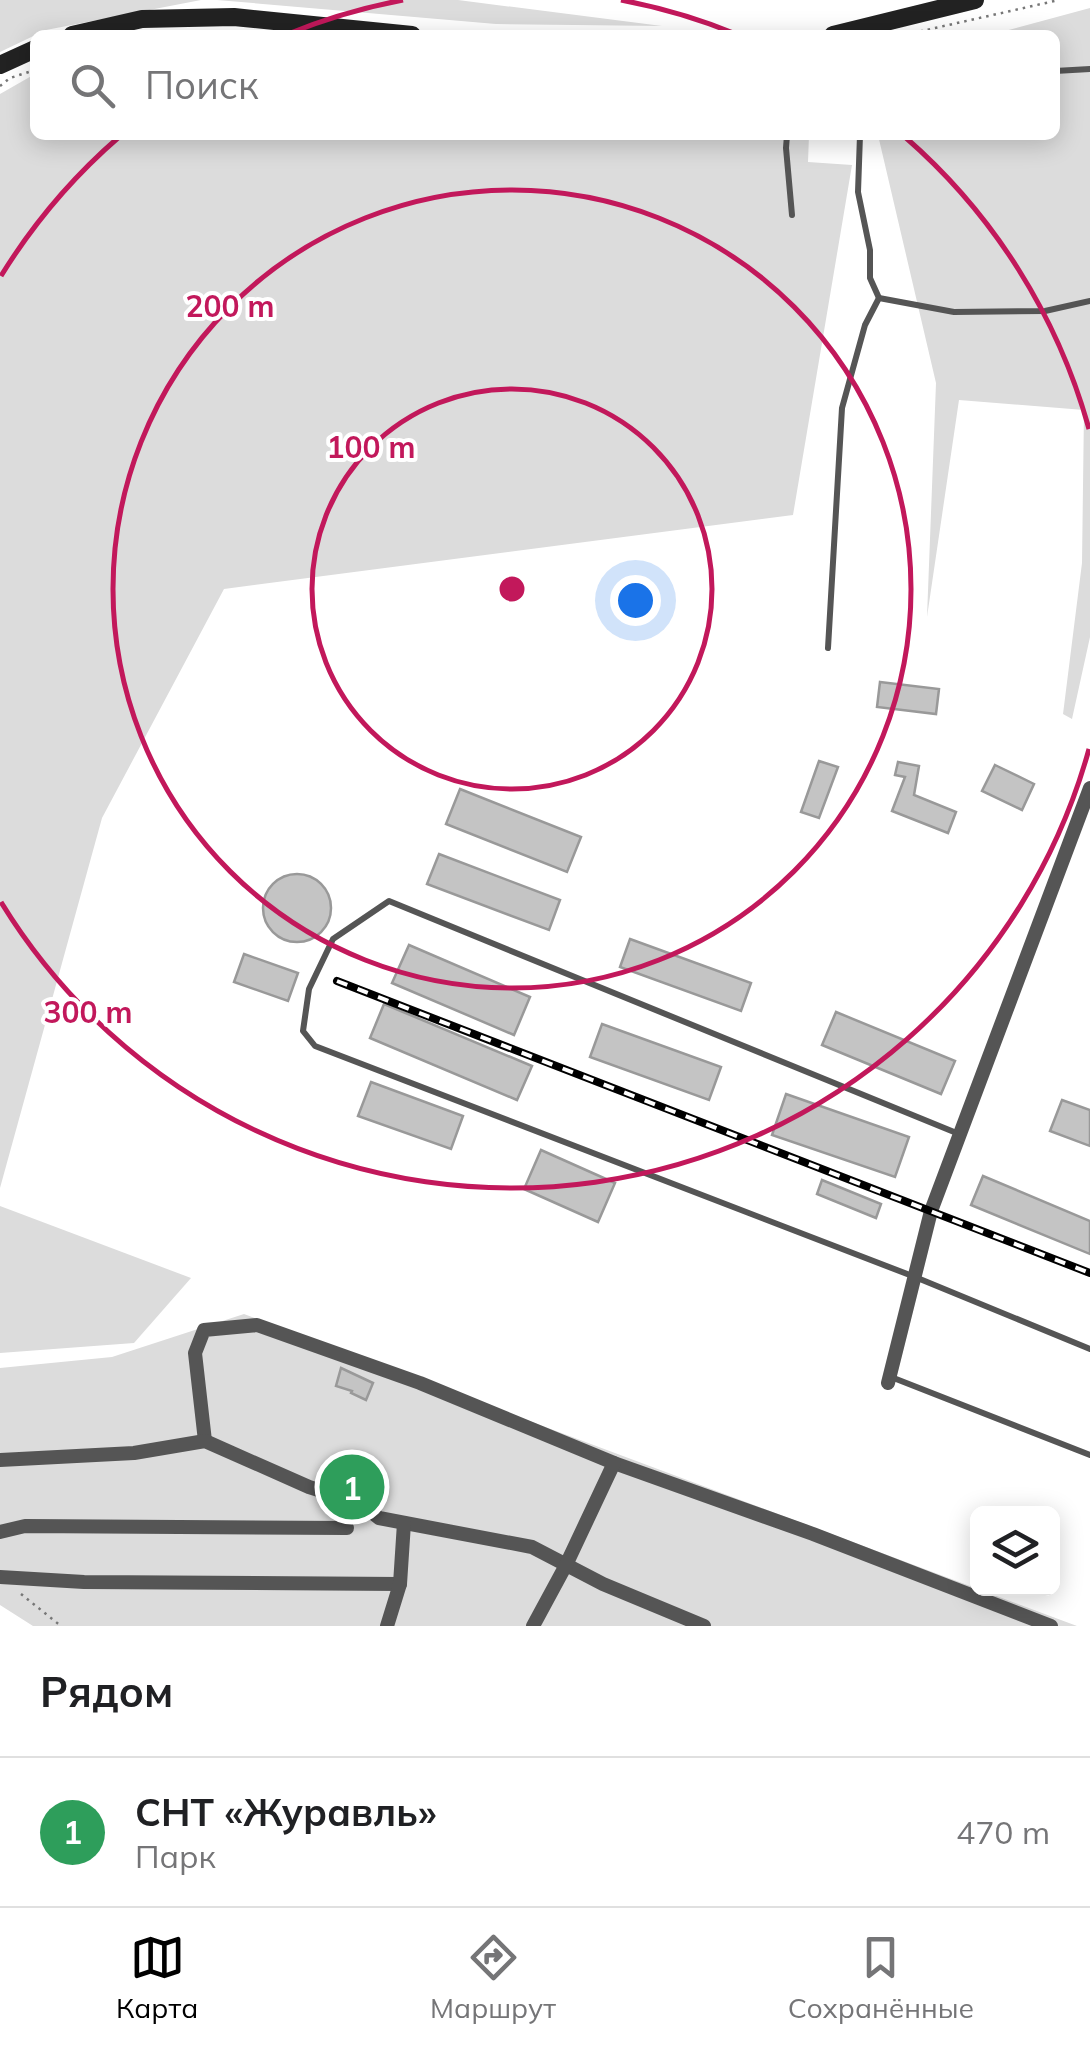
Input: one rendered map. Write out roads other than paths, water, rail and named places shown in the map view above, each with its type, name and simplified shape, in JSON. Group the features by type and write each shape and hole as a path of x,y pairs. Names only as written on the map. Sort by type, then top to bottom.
{"street":[{"path":"853,30 976,0"},
{"path":"94,30 142,19 234,17 363,30"},
{"path":"0,66 30,51"},
{"path":"889,1380 931,1212 1090,788"},
{"path":"205,1441 195,1353 204,1330 256,1325 420,1382 614,1463 1052,1626"},
{"path":"0,1460 134,1453 205,1441 308,1487 360,1503 379,1518 532,1547 603,1584 704,1626"},
{"path":"532,1626 614,1463"},
{"path":"386,1626 400,1584 404,1523"},
{"path":"0,1532 25,1526 347,1528"},
{"path":"0,1577 84,1582 400,1584"}],"lane":[{"path":"1060,71 1090,69"},
{"path":"786,140 792,216"},
{"path":"828,648 842,408 865,325 878,298 870,278 870,250 858,192 860,140"},
{"path":"878,298 954,312 1045,311 1090,301"},
{"path":"960,1135 389,902 333,939 309,988 303,1030 316,1046 915,1276 1090,1350"},
{"path":"889,1380 1090,1455"}],"railway":[{"path":"337,981 1090,1273"}],"place":[{"name":"СНТ «Журавль»","path":"352,1487"}]}
